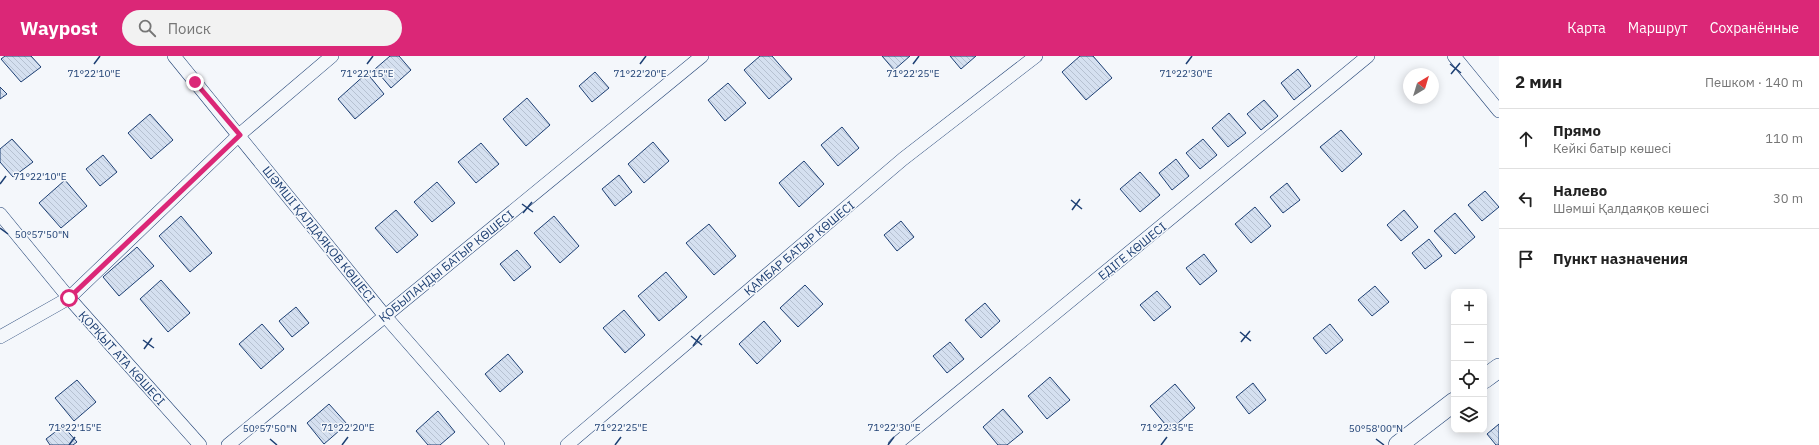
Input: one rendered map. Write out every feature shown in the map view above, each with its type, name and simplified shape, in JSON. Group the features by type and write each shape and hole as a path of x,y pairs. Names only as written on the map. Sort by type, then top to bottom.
{"street":[{"name":"ШӘМШІ ҚАЛДАЯҚОВ КӨШЕСІ","path":"174,56 240,135 385,316 498,445"},
{"path":"0,337 69,298 240,135 332,56"},
{"name":"ҚОБЫЛАНДЫ БАТЫР КӨШЕСІ","path":"228,445 702,56"},
{"name":"ҚАМБАР БАТЫР КӨШЕСІ","path":"568,445 903,159 1036,56"},
{"name":"ЕДІГЕ КӨШЕСІ","path":"895,445 1368,56"},
{"path":"1454,56 1499,111"},
{"name":"ҚОРҚЫТ АТА КӨШЕСІ","path":"0,214 69,298 200,445"},
{"path":"1487,377 1499,368"},
{"path":"1398,445 1451,404"}],"building":[{"path":"5,56 31,56 41,67 21,82 1,59"},
{"path":"390,56 399,56 411,70 391,88 375,69"},
{"path":"760,56 772,56 792,79 769,99 744,70"},
{"path":"882,56 910,56 894,70"},
{"path":"950,56 976,56 961,69"},
{"path":"1080,56 1093,56 1112,78 1086,100 1062,72"},
{"path":"1298,69 1311,86 1294,100 1281,83"},
{"path":"595,72 609,88 592,102 579,86"},
{"path":"367,73 384,94 355,119 338,99"},
{"path":"728,83 746,103 725,121 708,100"},
{"path":"0,87 7,94 0,99"},
{"path":"527,98 550,125 526,146 503,119"},
{"path":"1264,100 1278,116 1261,130 1247,114"},
{"path":"1229,113 1246,133 1228,147 1212,128"},
{"path":"150,114 173,140 151,159 128,133"},
{"path":"842,127 859,148 838,166 821,145"},
{"path":"1341,130 1362,154 1342,172 1320,147"},
{"path":"12,139 33,162 13,177 0,162 0,149"},
{"path":"1203,139 1217,155 1200,169 1186,153"},
{"path":"653,142 669,161 644,183 628,164"},
{"path":"481,143 499,164 476,183 458,162"},
{"path":"103,155 117,172 100,186 86,169"},
{"path":"1176,159 1189,176 1172,190 1159,173"},
{"path":"804,161 824,184 799,207 779,183"},
{"path":"1140,172 1160,195 1140,212 1120,189"},
{"path":"619,175 632,192 615,206 602,189"},
{"path":"65,180 87,206 61,228 39,203"},
{"path":"437,182 455,203 432,222 414,202"},
{"path":"1287,183 1300,200 1283,213 1270,197"},
{"path":"1485,191 1499,207 1482,221 1468,205"},
{"path":"1255,207 1271,226 1251,243 1235,224"},
{"path":"396,210 418,235 397,253 375,228"},
{"path":"1404,210 1418,227 1401,241 1387,225"},
{"path":"1455,213 1475,237 1455,254 1434,231"},
{"path":"181,216 212,253 190,272 159,236"},
{"path":"554,216 579,246 560,263 534,233"},
{"path":"901,221 914,237 897,251 884,235"},
{"path":"709,224 736,256 714,275 686,243"},
{"path":"1429,239 1442,256 1425,269 1412,253"},
{"path":"137,247 154,266 119,296 103,277"},
{"path":"517,250 531,267 514,281 500,264"},
{"path":"1204,254 1217,271 1200,285 1186,268"},
{"path":"666,272 687,297 659,321 638,296"},
{"path":"161,280 190,313 168,332 140,299"},
{"path":"805,285 823,304 798,327 780,308"},
{"path":"1375,286 1389,302 1372,316 1358,300"},
{"path":"1157,291 1171,307 1154,321 1140,305"},
{"path":"985,303 1000,321 981,338 965,320"},
{"path":"296,307 309,323 292,337 279,321"},
{"path":"624,310 645,335 625,353 603,328"},
{"path":"764,321 781,341 757,364 739,344"},
{"path":"262,324 284,349 261,369 239,344"},
{"path":"1330,324 1343,340 1326,354 1313,338"},
{"path":"950,342 964,359 947,373 933,356"},
{"path":"508,354 523,372 500,392 485,374"},
{"path":"1050,377 1070,400 1047,419 1028,396"},
{"path":"77,380 96,402 74,421 55,398"},
{"path":"1253,383 1266,400 1249,414 1236,397"},
{"path":"1175,384 1195,408 1170,430 1150,406"},
{"path":"329,404 347,424 324,444 307,423"},
{"path":"1003,409 1023,432 1007,445 998,445 983,427"},
{"path":"438,411 455,432 440,445 428,445 416,431"},
{"path":"1499,424 1499,445 1496,445 1487,434"},
{"path":"63,426 77,442 73,445 50,445 46,439"}],"route":[{"path":"69,298 240,135 195,82"}]}
